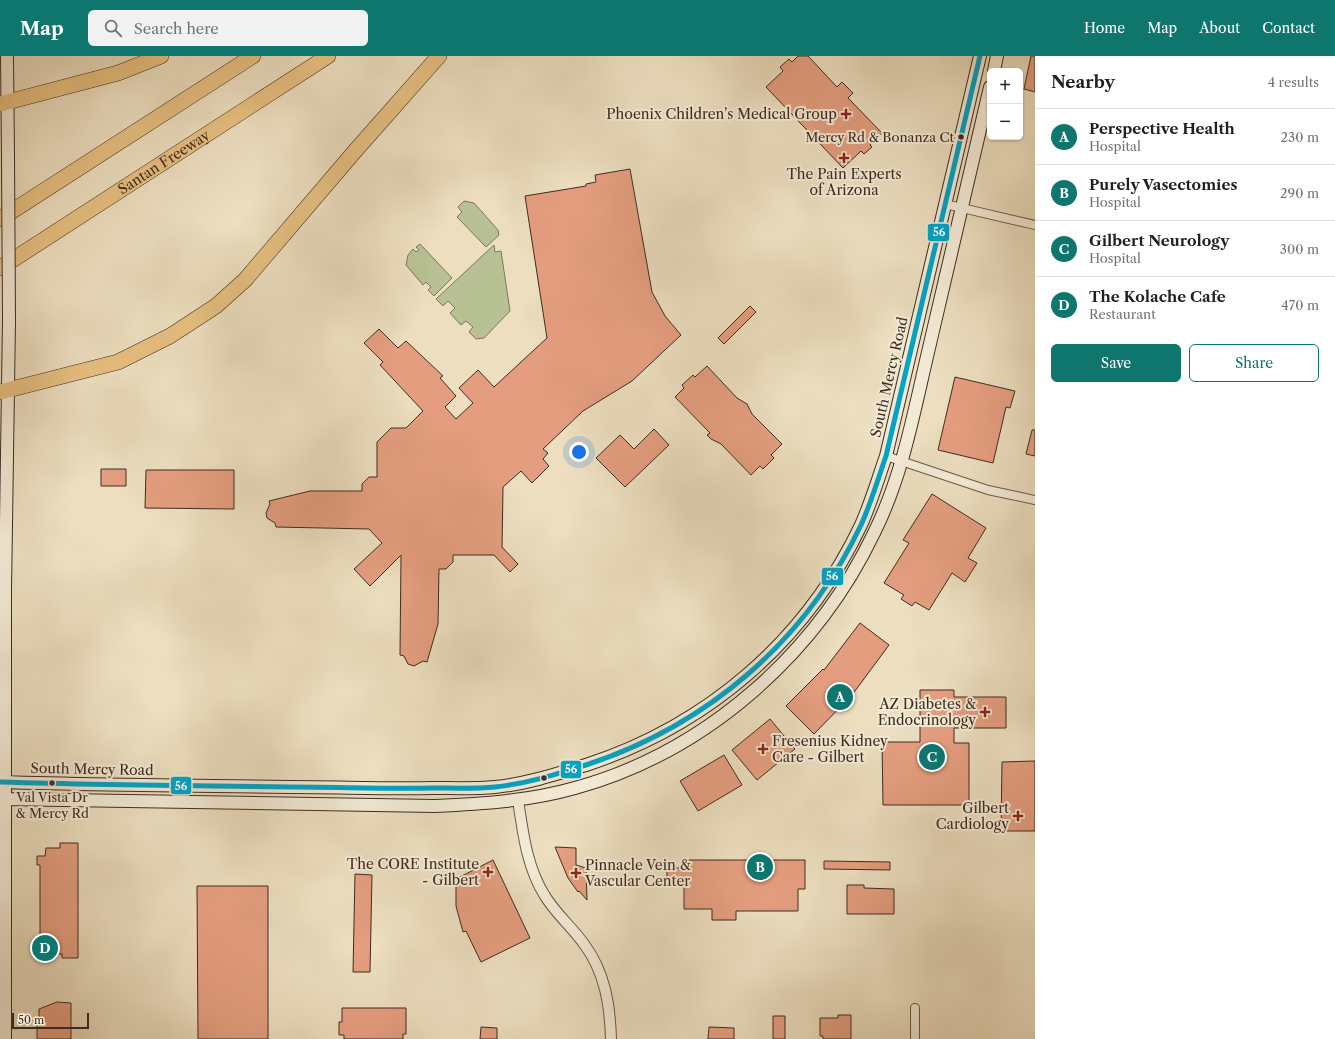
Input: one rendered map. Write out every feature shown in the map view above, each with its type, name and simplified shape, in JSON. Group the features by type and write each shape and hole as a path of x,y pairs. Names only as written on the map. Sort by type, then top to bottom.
{"highway":[{"path":"4,103 118,73 161,56"},
{"path":"0,219 253,56"},
{"name":"Santan Freeway","path":"0,268 328,56"},
{"path":"5,391 118,362 170,336 216,306 250,274 355,151 439,56"}],"main road":[{"path":"5,1039 3,782 5,391 9,320 8,157 4,103 7,56"},
{"name":"South Mercy Road","path":"3,782 352,788 468,788 515,784 570,770 644,744 691,717 741,680 791,631 836,569 861,524 886,456 980,56"},
{"path":"995,68 997,56"},
{"path":"3,799 435,806 495,803 518,800 576,788 653,758 715,721 751,693 799,647 817,626 851,578 875,532 902,462 987,100"},
{"path":"515,784 518,800"}],"street":[{"path":"945,204 1035,225"},
{"path":"886,456 988,490 1035,500"},
{"path":"518,800 529,861 534,874 545,896 585,944 599,969 610,1009 611,1039"},
{"path":"915,1008 915,1039"}],"green space":[{"path":"464,201 474,203 498,230 499,235 486,247 457,217 462,212 458,207"},
{"path":"420,244 452,278 434,296 428,290 431,287 426,282 423,285 406,265 408,255 413,249 416,252 419,250 416,247"},
{"path":"494,245 495,252 501,251 510,311 484,338 476,339 469,332 473,327 466,321 461,325 450,313 455,308 448,301 443,306 436,299"}],"building":[{"path":"798,56 808,56 837,87 842,82 853,93 848,98 882,133 870,145 872,147 864,154 861,151 843,168 766,87 783,71 780,67 789,59 792,62"},
{"path":"1031,56 1035,56 1035,92 1024,89"},
{"path":"630,169 652,292 665,316 681,335 632,381 583,411 543,449 548,453 543,459 549,466 532,483 521,471 503,487 502,547 518,564 510,572 494,555 453,555 453,562 446,569 439,569 438,624 427,662 423,661 414,666 408,664 404,656 400,655 401,555 370,586 354,569 382,543 369,529 276,527 275,523 267,518 266,513 270,504 269,501 310,491 362,491 362,484 369,477 377,477 377,442 391,428 406,428 423,411 380,365 383,362 364,343 379,329 398,348 406,341 443,376 440,378 456,396 445,407 456,419 473,403 459,388 478,370 494,387 547,338 525,196 586,186 586,184 596,182 595,175"},
{"path":"750,306 756,312 724,344 718,338"},
{"path":"707,366 737,398 747,404 752,414 782,444 771,455 774,458 763,469 760,466 751,475 721,444 711,439 707,435 710,433 675,397 684,388 682,385 693,375 695,377"},
{"path":"955,377 1015,391 1010,408 1006,407 993,463 938,450"},
{"path":"654,429 669,445 625,487 596,458 620,435 634,449"},
{"path":"1032,430 1035,430 1035,456 1026,454"},
{"path":"101,469 126,469 126,486 101,486"},
{"path":"146,470 234,470 234,509 145,508"},
{"path":"932,494 986,528 968,558 977,563 965,582 952,573 929,610 915,602 912,606 901,599 904,595 884,583 909,543 903,540"},
{"path":"860,623 889,645 852,695 814,734 786,706 823,669 824,670"},
{"path":"920,690 954,690 954,697 1006,697 1006,728 954,728 954,743 969,743 969,805 883,805 882,742 920,742"},
{"name":"Fresenius Kidney Care - Gilbert","path":"770,719 795,749 757,780 732,750"},
{"path":"724,755 742,785 698,811 680,781"},
{"path":"1035,761 1035,831 1001,831 1002,762"},
{"path":"60,843 78,843 78,958 62,958 62,954 44,954 44,952 40,952 40,865 37,865 37,856 45,856 46,848 60,848"},
{"name":"Pinnacle Vein & Vascular Center","path":"555,847 576,848 576,865 586,868 587,900 579,891 578,892 568,878"},
{"path":"493,860 530,938 481,962 466,931 463,932 456,906 456,879"},
{"path":"685,860 805,860 805,889 798,889 798,911 736,911 736,920 712,920 712,909 684,909 684,886 667,886 667,868 685,868"},
{"path":"824,861 890,862 890,870 824,869"},
{"path":"355,874 372,875 370,972 353,972"},
{"path":"847,885 864,885 864,888 894,889 894,914 847,914"},
{"path":"197,886 268,886 268,1039 198,1039"},
{"path":"57,1002 71,1003 71,1039 37,1039 39,1009"},
{"path":"342,1008 406,1008 406,1034 403,1034 403,1039 344,1039 344,1035 339,1035 339,1022 342,1022"},
{"path":"838,1015 851,1015 851,1039 823,1039 823,1036 820,1036 820,1018 838,1018"},
{"path":"773,1016 785,1016 785,1039 773,1039"},
{"path":"481,1027 497,1028 497,1039 480,1039"},
{"path":"709,1027 734,1028 734,1039 708,1039"}],"transit line":[{"name":"56","path":"0,782 380,788 495,787 518,784 553,775 586,765 631,748 673,727 712,702 749,674 782,641 812,606 838,567 865,517 886,456 980,56"}],"place":[{"name":"Phoenix Children’s Medical Group","path":"846,114"},
{"name":"Mercy Rd & Bonanza Ct","path":"961,137"},
{"name":"The Pain Experts of Arizona","path":"844,158"},
{"name":"Perspective Health","path":"840,697"},
{"name":"AZ Diabetes & Endocrinology","path":"985,712"},
{"name":"Fresenius Kidney Care - Gilbert","path":"763,749"},
{"name":"Gilbert Neurology","path":"932,757"},
{"name":"Val Vista Dr & Mercy Rd","path":"52,783"},
{"name":"Gilbert Cardiology","path":"1018,816"},
{"name":"Purely Vasectomies","path":"760,867"},
{"name":"The CORE Institute - Gilbert","path":"488,872"},
{"name":"Pinnacle Vein & Vascular Center","path":"576,873"},
{"name":"The Kolache Cafe","path":"45,948"}]}
